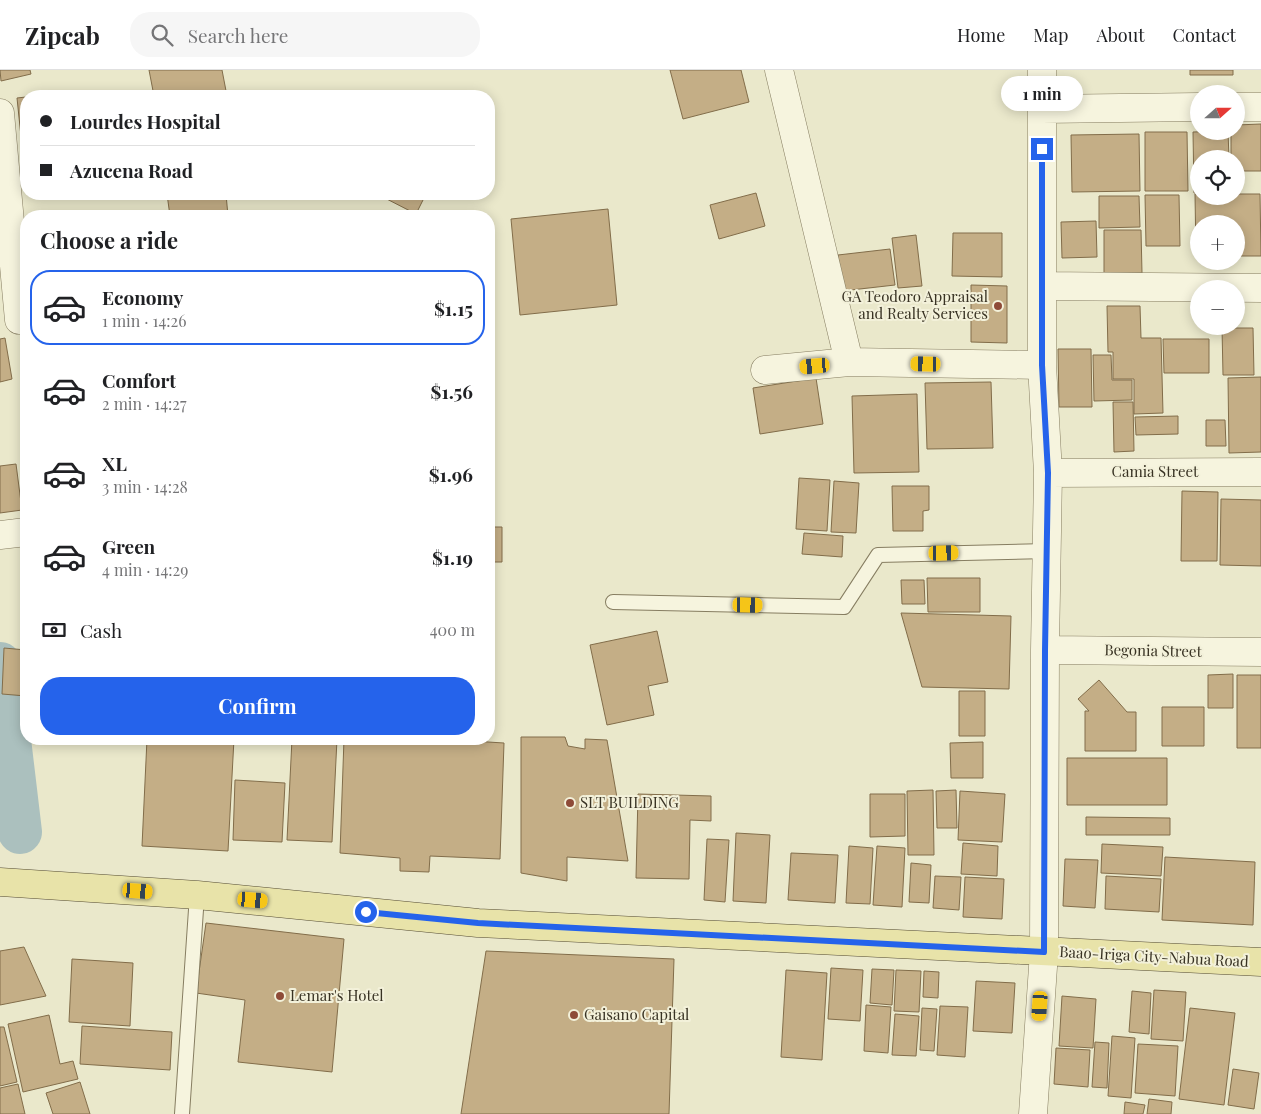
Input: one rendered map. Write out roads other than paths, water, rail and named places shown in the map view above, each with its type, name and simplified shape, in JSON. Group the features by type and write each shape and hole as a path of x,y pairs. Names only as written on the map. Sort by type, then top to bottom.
{"main road":[{"name":"Baao-Iriga City-Nabua Road","path":"0,882 197,895 478,923 1261,962"}],"street":[{"path":"779,70 849,362"},
{"path":"1033,1114 1044,952 1045,650 1048,473 1042,365 1042,70"},
{"path":"1245,107 1261,106"},
{"path":"1042,109 1190,107"},
{"path":"0,113 20,320"},
{"path":"1042,286 1261,288"},
{"path":"765,370 849,362 1042,365"},
{"name":"Camia Street","path":"1048,473 1261,472"},
{"path":"0,535 20,533"},
{"name":"Begonia Street","path":"1045,650 1261,652"}],"lane":[{"path":"613,602 844,606 878,555 1047,551"},
{"path":"182,1114 197,895"}],"waterway":[{"path":"0,664 20,832"}],"place":[{"name":"GA Teodoro Appraisal and Realty Services","path":"998,306"},
{"name":"SLT BUILDING","path":"570,803"},
{"name":"Lemar's Hotel","path":"280,996"},
{"name":"Gaisano Capital","path":"574,1015"}]}
